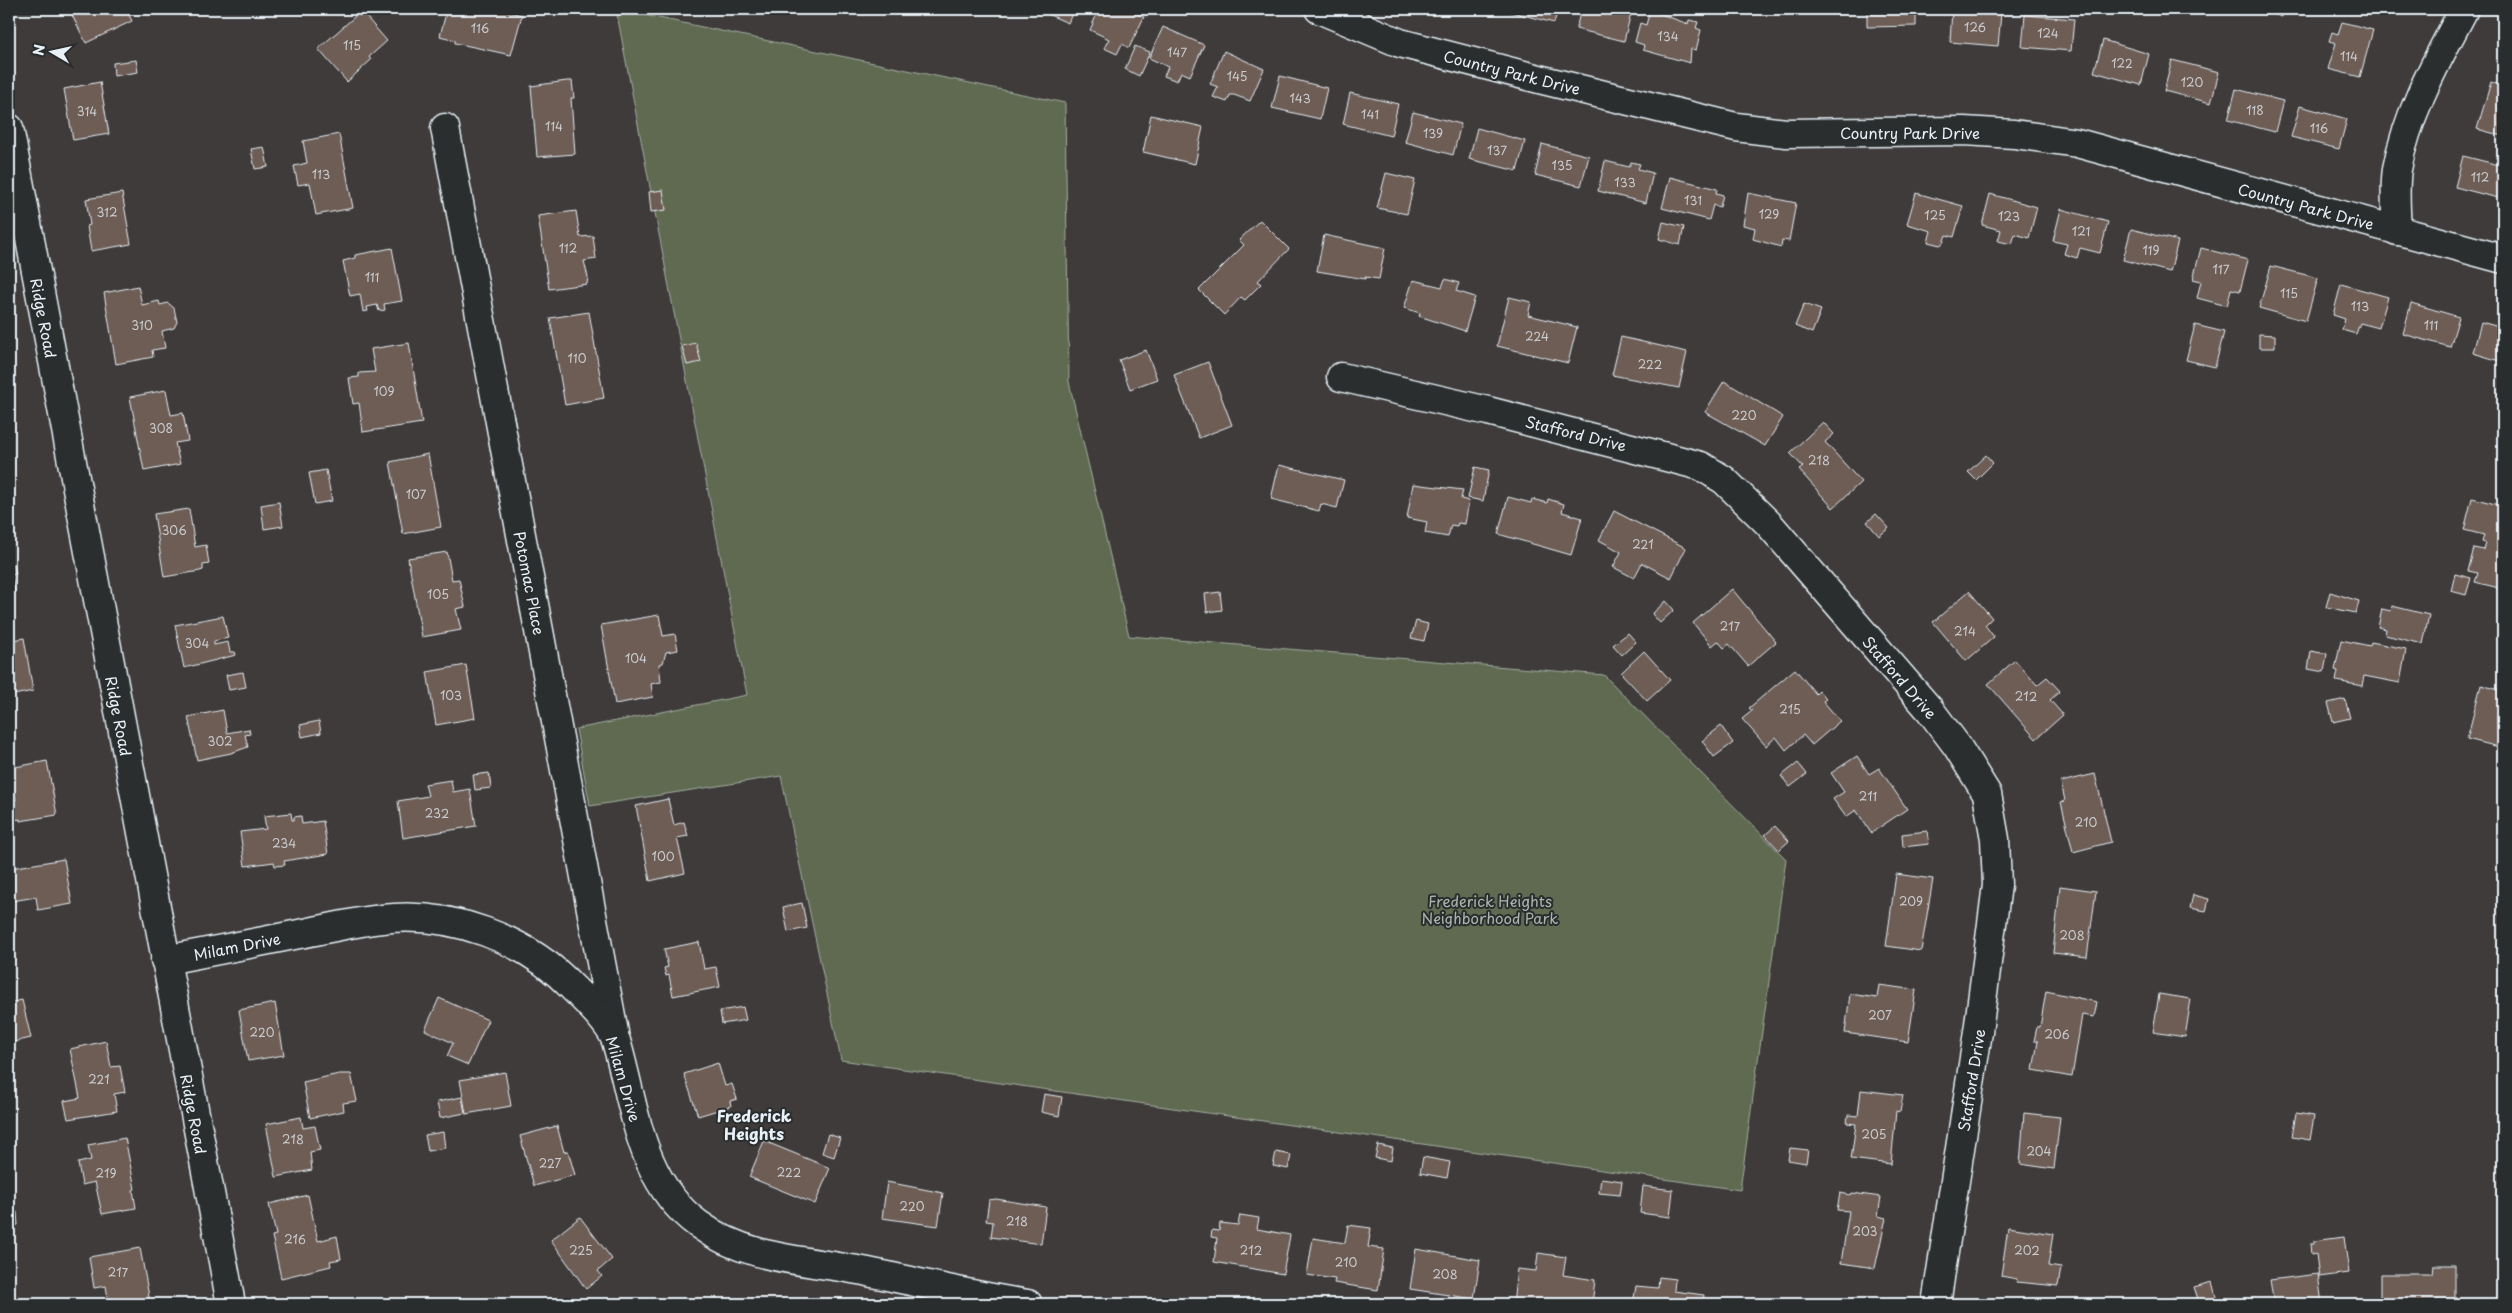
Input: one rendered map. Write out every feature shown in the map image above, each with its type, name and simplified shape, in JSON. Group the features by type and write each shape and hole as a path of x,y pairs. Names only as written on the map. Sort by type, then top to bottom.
{"street":[{"name":"Country Park Drive","path":"1319,9 1400,42 1542,80 1736,127 1786,133 1972,132 2014,134 2077,143 2503,259"},
{"path":"2397,231 2395,198 2397,170 2406,135 2437,60 2464,9"},
{"name":"Ridge Road","path":"9,128 164,960 231,1304"},
{"name":"Potomac Place","path":"445,128 615,1038"},
{"name":"Stafford Drive","path":"1341,377 1507,416 1701,466 1724,480 1769,524 1930,710 1957,746 1987,794 1995,839 1997,885 1978,1032 1936,1304"},
{"name":"Milam Drive","path":"164,960 383,918 422,918 453,922 493,934 530,952 564,978 594,1010 615,1038 644,1150 658,1179 673,1200 696,1223 716,1236 753,1252 866,1272 979,1297 1028,1304"}],"green space":[{"name":"Frederick Heights Neighborhood Park","path":"616,9 1065,103 1069,382 1129,636 1604,675 1786,859 1740,1190 841,1060 781,776 590,806 576,729 747,695"}],"building":[{"path":"69,9 126,9 132,21 86,43"},
{"path":"447,9 496,9 522,15 511,55 455,43 455,40 440,36"},
{"path":"1036,9 1074,9 1068,23"},
{"path":"1099,9 1127,9 1144,17 1129,48 1122,44 1117,54 1104,48 1109,39 1090,30"},
{"path":"1507,9 1558,9 1554,23 1507,11"},
{"path":"1578,9 1632,9 1624,41 1576,29 1580,13 1577,12"},
{"path":"1867,9 1916,9 1916,26 1867,27"},
{"path":"1952,9 2001,13 1998,46 1950,42"},
{"path":"2270,9 2283,9 2281,17 2269,12"},
{"path":"1650,10 1688,24 1689,20 1698,22 1696,28 1701,30 1696,50 1691,49 1690,63 1643,50 1644,45 1635,42 1640,23 1646,25"},
{"path":"361,11 387,41 369,57 371,60 347,82 318,49"},
{"path":"2025,15 2074,19 2071,51 2022,47"},
{"path":"2342,22 2373,30 2360,77 2328,69 2336,43 2329,41 2332,32 2338,34"},
{"path":"1163,27 1204,45 1190,76 1181,72 1177,81 1164,76 1168,67 1149,58"},
{"path":"2103,40 2149,54 2141,85 2094,72"},
{"path":"1135,46 1150,52 1139,76 1125,69"},
{"path":"1224,51 1264,69 1250,101 1234,95 1230,95 1227,102 1213,97 1218,87 1210,84"},
{"path":"136,60 138,72 114,76 113,63"},
{"path":"2172,60 2219,72 2211,103 2164,91"},
{"path":"1280,76 1327,88 1320,119 1272,108"},
{"path":"572,81 574,98 571,98 575,154 537,157 531,86"},
{"path":"100,82 109,134 73,140 64,89"},
{"path":"2491,82 2503,86 2503,136 2477,129"},
{"path":"2236,89 2283,101 2275,132 2228,120"},
{"path":"1350,93 1398,104 1391,136 1343,124"},
{"path":"2300,106 2347,119 2339,149 2291,137"},
{"path":"1413,112 1461,124 1453,155 1405,142"},
{"path":"1151,115 1203,127 1195,164 1143,152"},
{"path":"1477,128 1525,141 1517,171 1469,159"},
{"path":"339,134 353,208 316,215 310,183 298,185 294,166 307,163 303,141"},
{"path":"1542,144 1589,156 1581,186 1535,175"},
{"path":"264,147 268,167 255,169 251,149"},
{"path":"2463,156 2503,166 2502,199 2455,187"},
{"path":"1605,161 1629,167 1631,162 1640,164 1638,169 1653,173 1646,203 1598,191"},
{"path":"1386,173 1415,180 1407,214 1377,208"},
{"path":"1670,177 1717,189 1716,193 1723,195 1720,207 1713,205 1709,220 1662,208"},
{"path":"663,190 666,210 651,212 649,192"},
{"path":"122,193 131,244 91,251 87,226 90,225 86,199"},
{"path":"1748,193 1796,203 1789,241 1782,240 1781,247 1753,239 1755,228 1743,225"},
{"path":"1916,193 1963,206 1954,237 1946,235 1943,243 1940,245 1928,242 1931,231 1907,224"},
{"path":"1990,194 2037,207 2029,238 2015,234 2012,244 1998,241 2001,230 1982,225"},
{"path":"2061,209 2108,222 2100,253 2080,248 2077,258 2064,254 2067,244 2053,241"},
{"path":"576,211 580,237 593,236 596,259 584,261 588,277 587,284 549,289 538,216"},
{"path":"1260,220 1289,249 1258,281 1261,284 1245,300 1241,297 1224,315 1199,290 1244,245 1239,240"},
{"path":"1663,222 1684,227 1680,245 1659,239"},
{"path":"2131,229 2178,241 2170,272 2123,260"},
{"path":"1324,235 1385,248 1379,279 1365,277 1365,279 1317,271"},
{"path":"392,248 402,301 384,304 385,310 379,311 377,305 367,307 368,311 363,312 360,294 350,296 343,261 355,258 355,255"},
{"path":"2201,248 2248,260 2240,291 2231,289 2227,306 2197,298 2201,281 2193,279"},
{"path":"2271,266 2318,278 2306,321 2259,308"},
{"path":"1445,279 1459,283 1456,291 1475,297 1465,331 1419,316 1420,313 1404,308 1413,280 1442,287"},
{"path":"2341,284 2388,297 2379,328 2360,323 2356,334 2342,330 2345,319 2333,315"},
{"path":"138,286 142,305 159,301 160,305 168,303 174,308 177,322 174,328 162,331 165,348 152,350 153,357 116,364 104,293"},
{"path":"1509,297 1531,302 1528,315 1577,327 1568,363 1497,346"},
{"path":"2411,303 2459,317 2450,347 2403,334"},
{"path":"1804,304 1821,310 1812,333 1795,326"},
{"path":"589,312 604,398 565,405 550,318"},
{"path":"2481,322 2503,328 2503,362 2473,353"},
{"path":"2195,325 2224,332 2215,367 2186,360"},
{"path":"2259,334 2275,335 2275,348 2259,348"},
{"path":"1621,337 1687,352 1679,388 1612,375"},
{"path":"409,343 422,423 363,432 359,403 353,404 349,378 359,377 359,373 375,372 371,349"},
{"path":"696,343 701,362 687,365 682,346"},
{"path":"1146,350 1157,379 1130,389 1119,360"},
{"path":"1208,362 1232,425 1199,438 1174,375"},
{"path":"1724,381 1783,417 1765,446 1705,412"},
{"path":"166,390 171,415 183,413 188,441 175,443 180,464 144,471 130,397"},
{"path":"1823,422 1834,434 1825,442 1861,482 1833,508 1799,470 1803,467 1790,453"},
{"path":"428,454 441,527 403,534 390,462"},
{"path":"1986,455 1993,463 1976,480 1968,472"},
{"path":"1279,465 1344,480 1337,508 1321,504 1319,511 1271,499"},
{"path":"1475,467 1489,470 1483,501 1468,498"},
{"path":"326,470 332,501 315,504 309,473"},
{"path":"1413,484 1463,490 1461,499 1469,501 1465,524 1451,525 1448,537 1425,533 1427,522 1407,518"},
{"path":"1508,497 1531,503 1532,499 1547,503 1548,499 1564,504 1562,512 1582,518 1571,555 1498,534"},
{"path":"2472,498 2503,506 2503,589 2475,582 2478,573 2468,571 2474,548 2483,550 2485,543 2482,542 2484,535 2464,530"},
{"path":"279,502 283,526 264,529 261,505"},
{"path":"189,509 195,547 206,545 209,564 203,565 203,570 200,571 164,577 154,514"},
{"path":"1614,511 1686,548 1671,578 1642,563 1634,578 1613,567 1621,552 1599,540"},
{"path":"1876,514 1889,528 1879,536 1867,522"},
{"path":"447,552 452,580 459,579 465,607 456,609 461,630 422,637 408,558"},
{"path":"9,557 10,566 14,565 16,574 12,575 15,593 12,594 13,602 9,603"},
{"path":"2455,574 2471,578 2466,595 2451,591"},
{"path":"1732,589 1776,642 1748,666 1729,644 1724,648 1718,641 1712,646 1693,623"},
{"path":"1969,591 1992,618 1985,625 1994,637 1966,661 1933,622"},
{"path":"1220,592 1222,610 1207,612 1205,594"},
{"path":"2330,592 2359,601 2356,613 2326,607"},
{"path":"1666,601 1674,610 1660,623 1652,614"},
{"path":"2392,606 2429,615 2423,644 2385,635 2386,629 2378,627 2382,609 2391,611"},
{"path":"659,615 663,636 675,634 678,650 666,652 663,663 659,664 661,682 651,684 653,697 615,704 601,625"},
{"path":"223,616 228,638 214,641 214,645 228,642 230,652 235,652 236,655 184,668 175,625"},
{"path":"1416,621 1428,624 1424,641 1411,638"},
{"path":"1628,633 1636,642 1622,655 1613,645"},
{"path":"24,638 33,691 9,696 9,641"},
{"path":"2341,640 2370,646 2371,642 2406,649 2400,683 2364,676 2362,686 2336,681 2338,671 2335,670"},
{"path":"1644,651 1670,680 1647,701 1621,673"},
{"path":"2311,651 2327,654 2324,672 2308,669"},
{"path":"2015,660 2037,685 2047,677 2060,691 2050,700 2063,715 2036,739 1988,684"},
{"path":"466,665 475,718 436,725 427,672"},
{"path":"1795,669 1816,694 1819,691 1826,699 1823,701 1840,721 1812,745 1803,735 1786,750 1776,737 1766,746 1742,719 1752,711 1749,708"},
{"path":"243,672 246,687 229,690 226,675"},
{"path":"2481,685 2503,691 2503,748 2467,739"},
{"path":"2345,699 2350,718 2333,722 2328,703"},
{"path":"223,710 227,733 249,729 250,734 245,735 248,747 231,753 197,760 188,717"},
{"path":"319,721 321,733 302,737 300,725"},
{"path":"1721,726 1733,743 1714,757 1702,741"},
{"path":"1857,756 1869,774 1879,768 1907,809 1871,833 1856,810 1846,817 1833,799 1844,792 1831,773"},
{"path":"47,761 57,815 9,821 9,801 16,800 10,768"},
{"path":"1798,763 1807,774 1790,787 1781,776"},
{"path":"489,773 491,788 475,790 473,775"},
{"path":"2095,774 2111,842 2073,852 2061,802 2065,801 2061,782"},
{"path":"451,780 453,792 470,789 476,826 403,838 398,801 428,796 425,784"},
{"path":"668,799 674,825 684,822 688,836 677,838 685,873 650,881 636,806"},
{"path":"291,813 292,820 294,820 294,817 301,816 302,824 323,821 328,854 284,861 285,865 275,866 274,862 245,866 240,832 266,829 264,816"},
{"path":"1775,826 1789,841 1779,850 1765,835"},
{"path":"1927,831 1929,844 1903,847 1902,834"},
{"path":"64,859 72,904 38,910 36,897 12,901 9,884 9,870 11,868"},
{"path":"1896,874 1933,879 1921,951 1886,946"},
{"path":"2060,886 2096,891 2087,957 2053,953"},
{"path":"2193,895 2209,899 2206,911 2190,908"},
{"path":"802,903 807,928 788,932 783,907"},
{"path":"699,942 704,969 716,967 720,987 673,996 669,975 666,976 664,968 668,967 664,949"},
{"path":"1879,985 1916,990 1908,1042 1845,1033 1850,994 1877,998"},
{"path":"2046,991 2097,1002 2094,1017 2082,1015 2072,1077 2033,1070 2038,1041 2034,1041 2037,1027 2040,1027"},
{"path":"2159,994 2191,999 2185,1037 2153,1032"},
{"path":"439,998 488,1020 468,1065 447,1056 453,1043 425,1030"},
{"path":"22,1000 31,1038 9,1043 9,1003"},
{"path":"275,1003 284,1055 248,1061 239,1010"},
{"path":"743,1007 746,1020 722,1024 720,1011"},
{"path":"106,1041 111,1067 120,1066 125,1092 114,1094 117,1111 68,1119 64,1101 80,1098 70,1049"},
{"path":"718,1063 725,1086 732,1084 737,1099 730,1101 731,1106 698,1116 684,1074"},
{"path":"505,1072 511,1106 466,1114 460,1080"},
{"path":"339,1074 351,1074 357,1101 343,1103 344,1111 310,1118 303,1082"},
{"path":"1861,1090 1903,1095 1900,1112 1896,1111 1891,1164 1851,1159 1856,1124 1847,1123 1848,1115 1858,1116"},
{"path":"1044,1094 1062,1097 1059,1116 1041,1112"},
{"path":"462,1097 465,1113 440,1118 437,1102"},
{"path":"2024,1113 2060,1117 2054,1169 2020,1164"},
{"path":"2296,1113 2314,1116 2310,1140 2292,1137"},
{"path":"301,1117 303,1128 315,1126 320,1150 310,1152 312,1170 276,1177 266,1124"},
{"path":"557,1126 564,1152 568,1151 575,1175 534,1186 520,1136"},
{"path":"443,1132 445,1148 428,1151 425,1135"},
{"path":"828,1134 840,1138 834,1157 822,1153"},
{"path":"125,1138 135,1189 133,1190 136,1208 102,1214 95,1182 82,1185 78,1163 91,1160 88,1145"},
{"path":"764,1141 830,1168 815,1204 749,1177"},
{"path":"1378,1145 1393,1148 1391,1161 1375,1158"},
{"path":"1790,1148 1808,1150 1806,1163 1788,1160"},
{"path":"1276,1152 1291,1155 1288,1169 1273,1166"},
{"path":"1423,1157 1450,1162 1447,1178 1420,1173"},
{"path":"1601,1178 1622,1181 1620,1195 1599,1193"},
{"path":"887,1182 943,1193 938,1226 882,1218"},
{"path":"1643,1186 1673,1190 1670,1217 1640,1213"},
{"path":"1840,1193 1881,1197 1878,1216 1886,1218 1875,1268 1841,1263 1849,1211 1837,1210"},
{"path":"308,1195 318,1241 337,1236 341,1259 330,1261 331,1266 281,1278 272,1236 276,1235 269,1204"},
{"path":"996,1199 1046,1207 1041,1244 991,1237 993,1222 986,1221 989,1200"},
{"path":"17,1212 18,1225 9,1226 9,1213"},
{"path":"1240,1215 1259,1218 1257,1229 1290,1235 1283,1274 1214,1262 1217,1238 1211,1237 1212,1230 1219,1231 1220,1223 1238,1225"},
{"path":"580,1217 612,1259 598,1271 602,1276 586,1289 551,1240"},
{"path":"1348,1225 1371,1228 1368,1247 1384,1249 1378,1290 1334,1283 1335,1279 1307,1275 1313,1238 1345,1243"},
{"path":"2008,1227 2053,1234 2048,1266 2061,1268 2058,1286 2016,1282 2017,1279 2001,1276"},
{"path":"2344,1237 2349,1273 2319,1277 2316,1254 2311,1255 2310,1244 2314,1244 2314,1241"},
{"path":"140,1248 150,1302 109,1304 106,1286 94,1288 89,1257"},
{"path":"1416,1249 1480,1260 1474,1299 1410,1289"},
{"path":"1538,1253 1566,1257 1563,1275 1595,1280 1592,1304 1513,1304 1517,1269 1536,1271"},
{"path":"2434,1265 2455,1265 2455,1304 2380,1304 2380,1274 2433,1274"},
{"path":"2318,1274 2322,1304 2274,1304 2270,1280"},
{"path":"1659,1277 1675,1279 1674,1291 1704,1295 1703,1304 1633,1304 1636,1286 1658,1288"},
{"path":"2212,1282 2218,1304 2182,1304 2198,1299 2194,1287"},
{"path":"2176,1297 2178,1304 2166,1304 2164,1300"},
{"path":"1809,1299 1837,1304 1808,1304"}],"district":[{"name":"Frederick Heights","path":"754,1124"}]}
